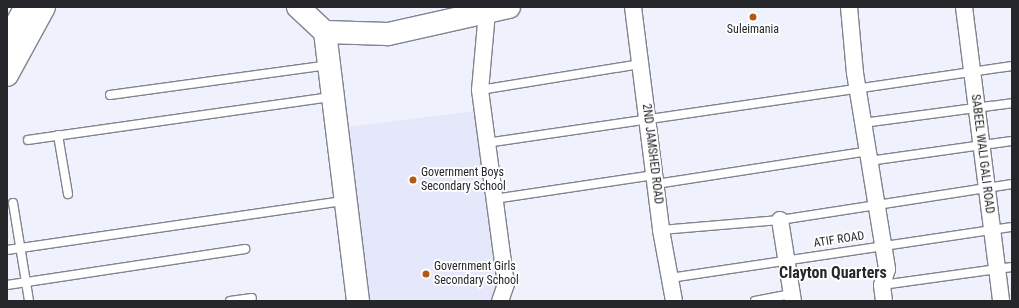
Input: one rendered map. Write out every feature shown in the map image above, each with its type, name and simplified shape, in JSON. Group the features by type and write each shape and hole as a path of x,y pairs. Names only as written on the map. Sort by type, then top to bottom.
{"street":[{"path":"8,36 26,7"},
{"path":"7,75 44,7"},
{"path":"298,7 325,32 358,301"},
{"path":"325,32 388,34 485,10 509,7"},
{"name":"2ND JAMSHED ROAD","path":"633,7 661,230 674,301"},
{"path":"849,7 858,89 887,269 882,285 884,301"},
{"name":"SABEEL WALI GALI ROAD","path":"964,7 971,71 977,108 980,146 992,230 1004,268 1000,301"},
{"path":"485,10 480,90 506,284 500,301"},
{"path":"780,220 792,298"}],"lane":[{"path":"480,90 640,64"},
{"path":"110,95 329,65"},
{"path":"486,143 1012,66"},
{"path":"28,140 333,97"},
{"path":"863,123 1012,104"},
{"path":"58,135 68,194"},
{"path":"494,198 868,156 980,146 1012,141"},
{"path":"661,230 780,220 1012,184"},
{"path":"7,250 345,201"},
{"path":"13,203 29,301"},
{"name":"ATIF ROAD","path":"670,278 883,245 1012,227"},
{"path":"7,285 245,249"},
{"path":"882,285 1004,268"},
{"path":"230,301 252,298"},
{"path":"755,301 792,298"}],"shaded area":[{"name":"Government Boys Secondary School","path":"475,111 498,301 358,301 337,128"}],"place":[{"name":"Suleimania","path":"753,17"},
{"name":"Government Boys Secondary School","path":"413,180"},
{"name":"Government Girls Secondary School","path":"426,274"}],"district":[{"name":"Clayton Quarters","path":"833,273"}]}
